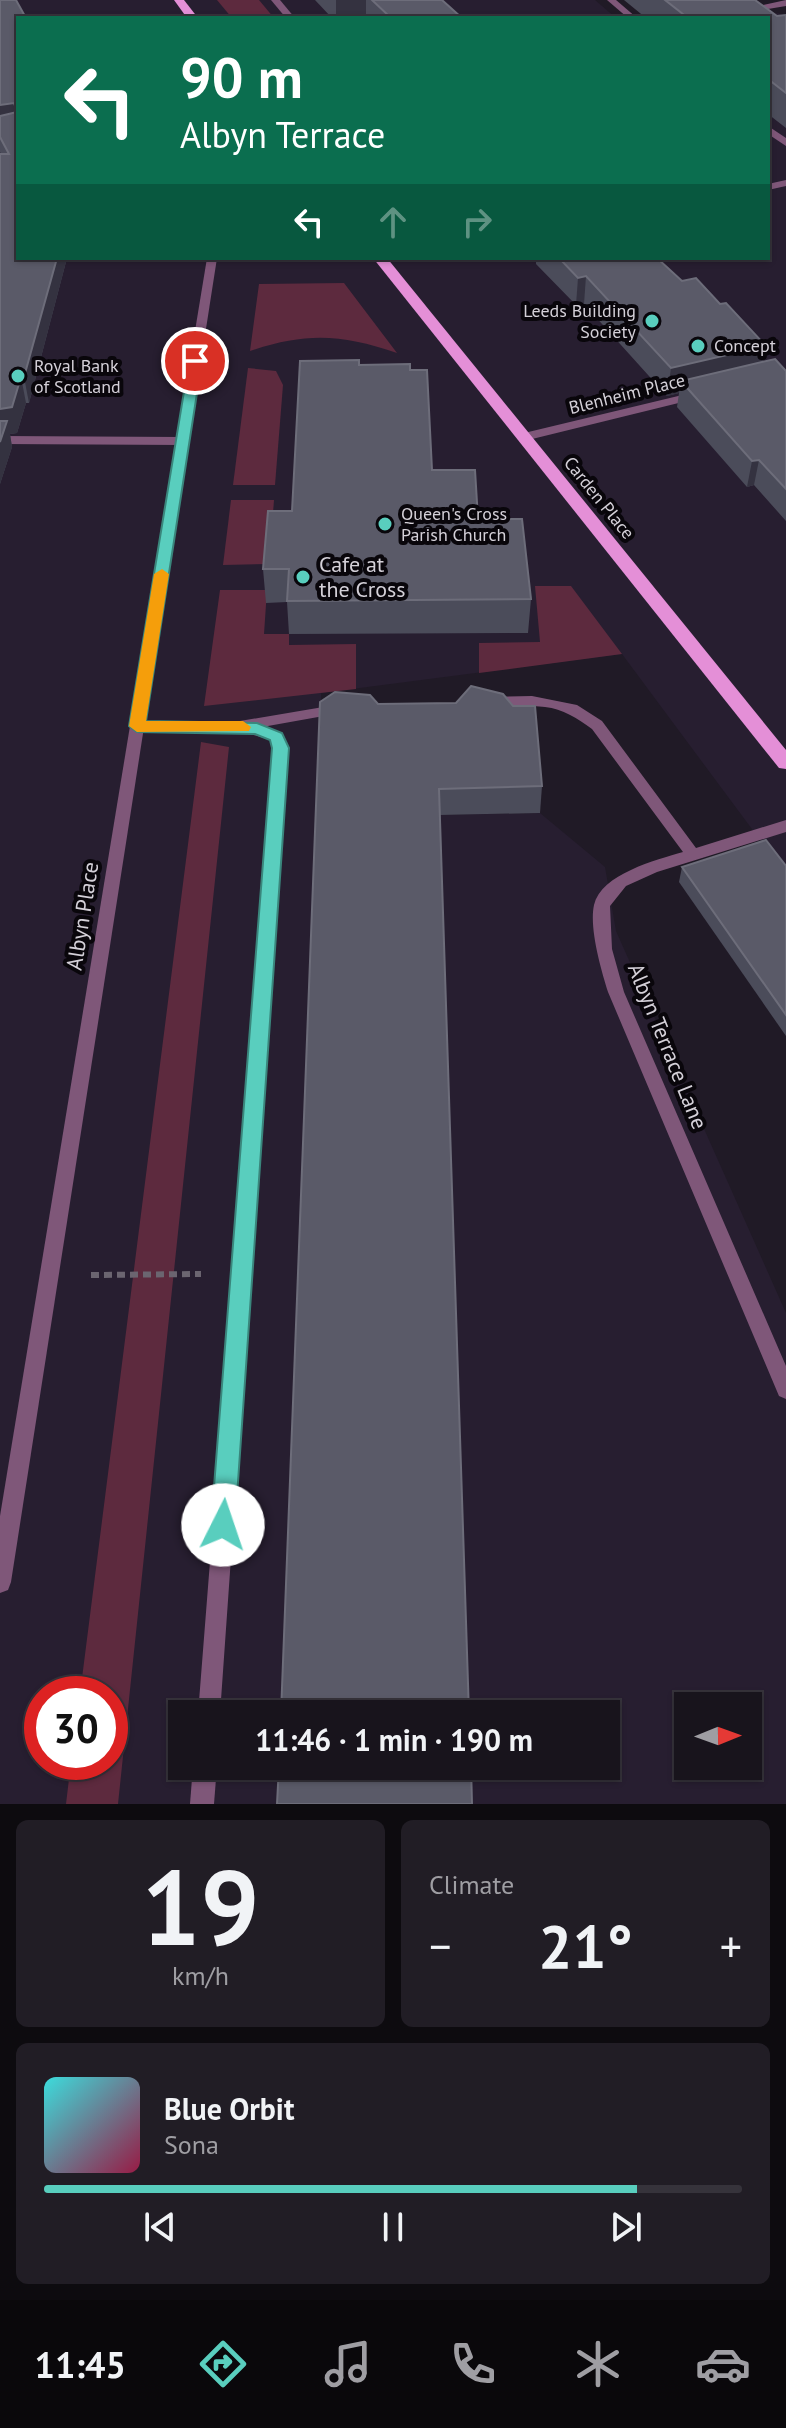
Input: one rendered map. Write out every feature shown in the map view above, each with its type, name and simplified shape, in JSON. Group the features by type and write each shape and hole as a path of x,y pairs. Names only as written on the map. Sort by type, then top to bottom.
{"main road":[{"path":"179,0 191,16"},
{"name":"Carden Place","path":"382,260 786,763"}],"street":[{"path":"275,0 289,16"},
{"path":"611,0 631,16"},
{"path":"727,13 786,3"},
{"path":"770,131 786,143"},
{"name":"Albyn Place","path":"0,1582 212,260"},
{"name":"Blenheim Place","path":"524,437 710,392"},
{"path":"0,440 183,441"},
{"path":"469,703 544,700 582,712 597,725 693,855"},
{"path":"137,726 240,726 362,706"},
{"path":"210,1700 281,748 277,737 268,732 240,726"},
{"name":"Albyn Terrace Lane","path":"786,826 620,882 602,905 604,949 616,992 786,1389"},
{"path":"202,1804 204,1780"}],"path":[{"path":"49,1275 242,1274"}],"shaded area":[{"path":"0,0 595,0 614,16 16,16 16,260 770,260 770,16 762,16 778,13 786,17 786,875 622,654 321,693 321,729 439,815 540,813 605,867 616,931 786,1313 786,1804 0,1804"},
{"path":"217,0 259,0 272,16 230,16"},
{"path":"344,283 397,353 359,342 324,338 289,341 250,351 259,284"},
{"path":"248,368 276,371 283,385 275,485 233,485"},
{"path":"231,500 274,500 269,564 223,565"},
{"path":"535,586 571,586 622,654 479,673 479,643 540,642"},
{"path":"220,590 267,590 264,634 289,634 289,645 356,644 356,689 204,706"},
{"path":"201,742 229,747 128,1709 128,1676 82,1676"},
{"path":"69,1780 121,1780 118,1804 66,1804"}],"building":[{"path":"0,0 16,0 25,16 16,16 16,109 14,103 0,105"},
{"path":"372,0 442,0 460,16 389,16"},
{"path":"665,0 755,0 777,16 786,15 786,93 770,81 770,16 685,16"},
{"path":"16,112 16,260 56,260 24,377 21,377 12,407 0,409 0,154 9,154 0,137 0,116"},
{"path":"561,260 659,260 682,281 696,278 720,304 726,303 766,346 671,368 586,276 578,278"},
{"path":"775,359 786,371 786,489 759,460 752,461 681,381"},
{"name":"Queen's Cross Parish Church","path":"359,360 359,365 410,364 410,370 427,370 432,470 475,470 478,519 522,519 531,599 287,601 289,569 263,569 268,511 292,511 300,361"},
{"path":"0,421 7,421 0,442"},
{"path":"471,686 503,694 513,706 535,706 542,786 439,789 469,1700 282,1700 320,702 335,692 370,695 378,704 456,703"},
{"path":"766,840 786,866 786,1015 682,867"},
{"path":"278,1780 471,1780 472,1804 277,1804"}],"slow traffic":[{"path":"162,574 137,726 243,727"}],"place":[{"name":"Leeds Building Society","path":"652,321"},
{"name":"Concept","path":"698,346"},
{"name":"Royal Bank of Scotland","path":"18,376"},
{"name":"Queen's Cross Parish Church","path":"385,524"},
{"name":"Cafe at the Cross","path":"303,577"}],"route":[{"path":"195,361 137,726 257,728 277,737 281,748 223,1525"}]}
